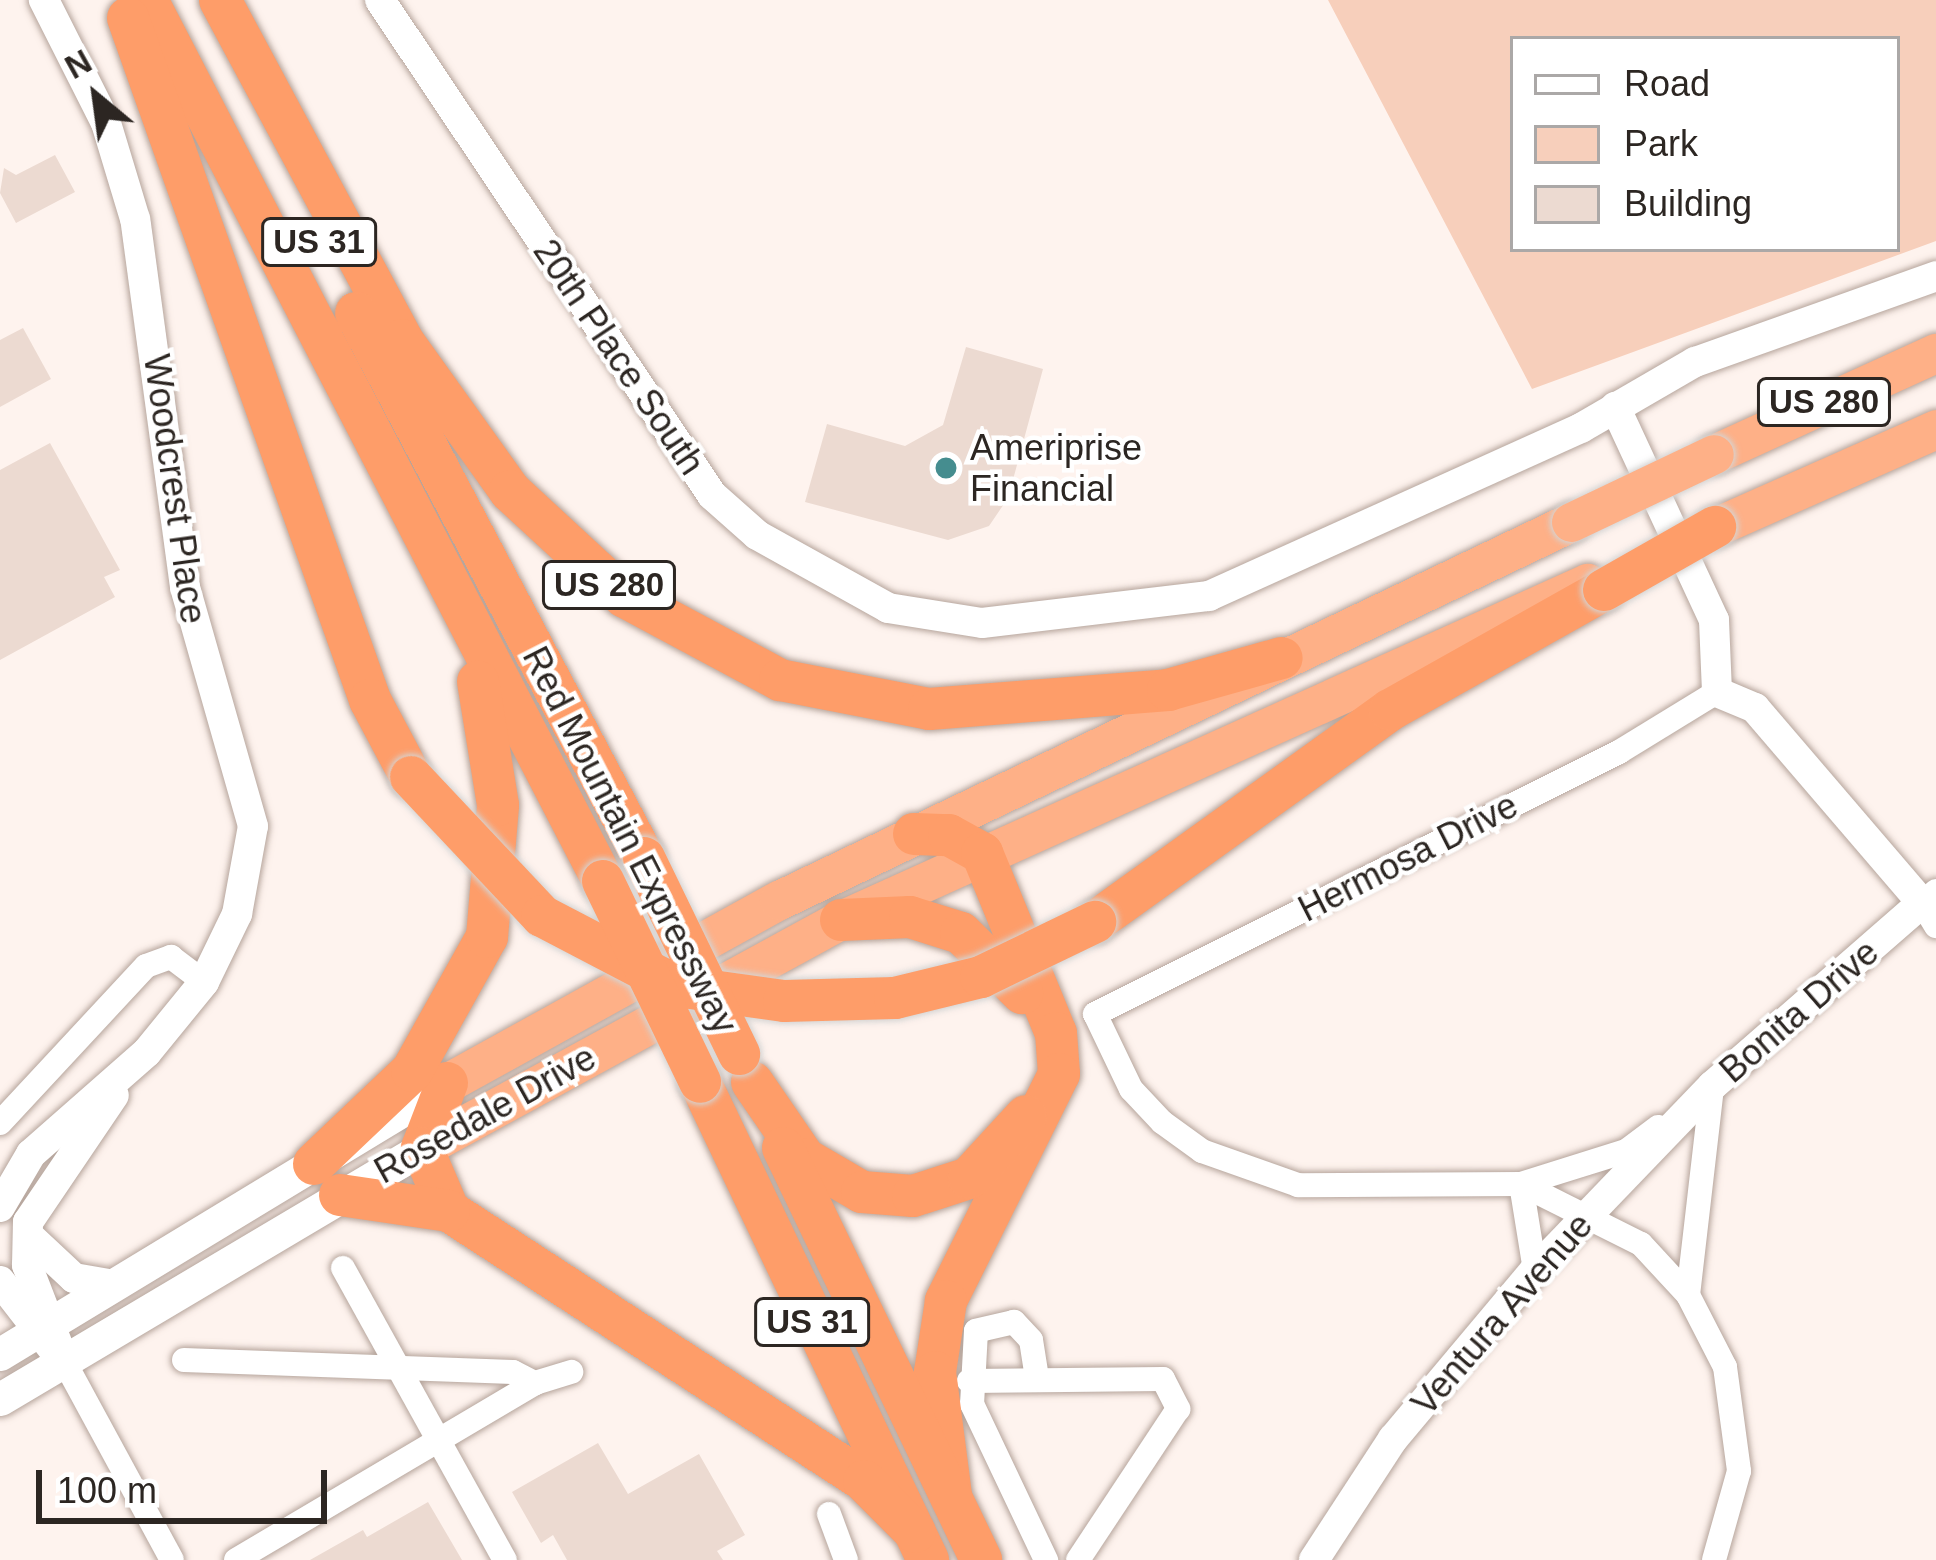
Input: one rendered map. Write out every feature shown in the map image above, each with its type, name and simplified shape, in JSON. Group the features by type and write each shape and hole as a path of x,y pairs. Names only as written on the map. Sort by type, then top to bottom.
{"highway":[{"name":"US 280","path":"121,0 370,700 411,777 542,916 676,986 784,1001 895,998 981,976 1095,922 1390,710 1600,584 1936,429"},
{"name":"Red Mountain Expressway","path":"147,0 454,607 603,881 922,1546"},
{"name":"Red Mountain Expressway","path":"198,0 644,858 981,1560"},
{"name":"US 280","path":"220,0 402,340 510,491 625,597 780,680 929,709 1168,690 1282,658 1936,353"},
{"path":"1832,398 1936,343"},
{"path":"1799,492 1936,456"},
{"name":"Rosedale Drive","path":"422,1148 841,920 982,853 1600,584"},
{"path":"454,607 487,710 498,805 487,937 412,1071 327,1180 449,1211 864,1481 922,1546"},
{"name":"Rosedale Drive","path":"447,1083 914,834 1282,658"},
{"path":"914,834 949,835 982,853 1056,1034 1059,1075 946,1301 934,1372 951,1495"},
{"path":"745,1068 805,1159 862,1192 913,1196 969,1178 1030,1109 1037,1040 1011,976 961,933 910,917 841,920"},
{"path":"447,1083 422,1148 449,1211"}],"main road":[{"name":"Rosedale Drive","path":"0,1399 64,1361 327,1180 447,1083"},
{"name":"Rosedale Drive","path":"0,1354 114,1285 327,1180 422,1148"}],"street":[{"name":"Woodcrest Place","path":"44,0 106,122 135,219 184,587 253,826 237,914 205,982 146,1052"},
{"name":"20th Place South","path":"380,0 712,495 861,600 982,623 1209,596 1616,407 1695,362 1936,276"},
{"path":"1616,407 1714,620 1717,692 1755,708 1931,907"},
{"name":"Hermosa Drive","path":"1521,1184 1298,1185 1217,1157 1131,1089 1095,1014 1717,692"},
{"name":"Bonita Drive","path":"1688,1295 1712,1086 1931,907"},
{"path":"0,1124 146,966 171,957 205,982"},
{"path":"0,1207 31,1154 146,1052"},
{"path":"44,1327 27,1265 39,1194 146,1052"},
{"path":"1521,1184 1626,1151 1712,1086"},
{"name":"Ventura Avenue","path":"1314,1560 1393,1439 1534,1270 1712,1086"},
{"path":"1521,1184 1590,1214 1641,1244 1688,1295 1725,1367 1738,1429 1727,1533 1714,1560"},
{"path":"1521,1184 1534,1270"},
{"path":"30,1237 74,1278 114,1285"},
{"path":"343,1268 392,1369 505,1560"},
{"path":"0,1281 44,1327 172,1560"},
{"path":"1037,1378 1031,1340 996,1322 976,1331 969,1381 1046,1560"},
{"path":"184,1360 513,1372 535,1383"},
{"path":"236,1560 535,1383 571,1372"},
{"path":"969,1381 1163,1379 1178,1408 1078,1560"},
{"path":"829,1514 846,1560"}],"green space":[{"path":"1328,0 1936,0 1936,241 1532,389"}],"building":[{"path":"55,155 75,192 16,223 0,193 4,168 16,175"},
{"path":"23,328 51,379 0,407 0,340"},
{"path":"966,347 1043,369 1008,498 989,526 948,540 805,502 827,424 905,446 943,425"},
{"path":"50,443 120,570 104,577 115,597 0,660 0,470"},
{"path":"598,1443 628,1494 699,1454 745,1535 717,1551 723,1560 567,1560 553,1535 541,1543 512,1492"},
{"path":"428,1502 462,1560 310,1560 363,1530 367,1537"}],"place":[{"name":"Ameriprise Financial","path":"946,468"}]}
